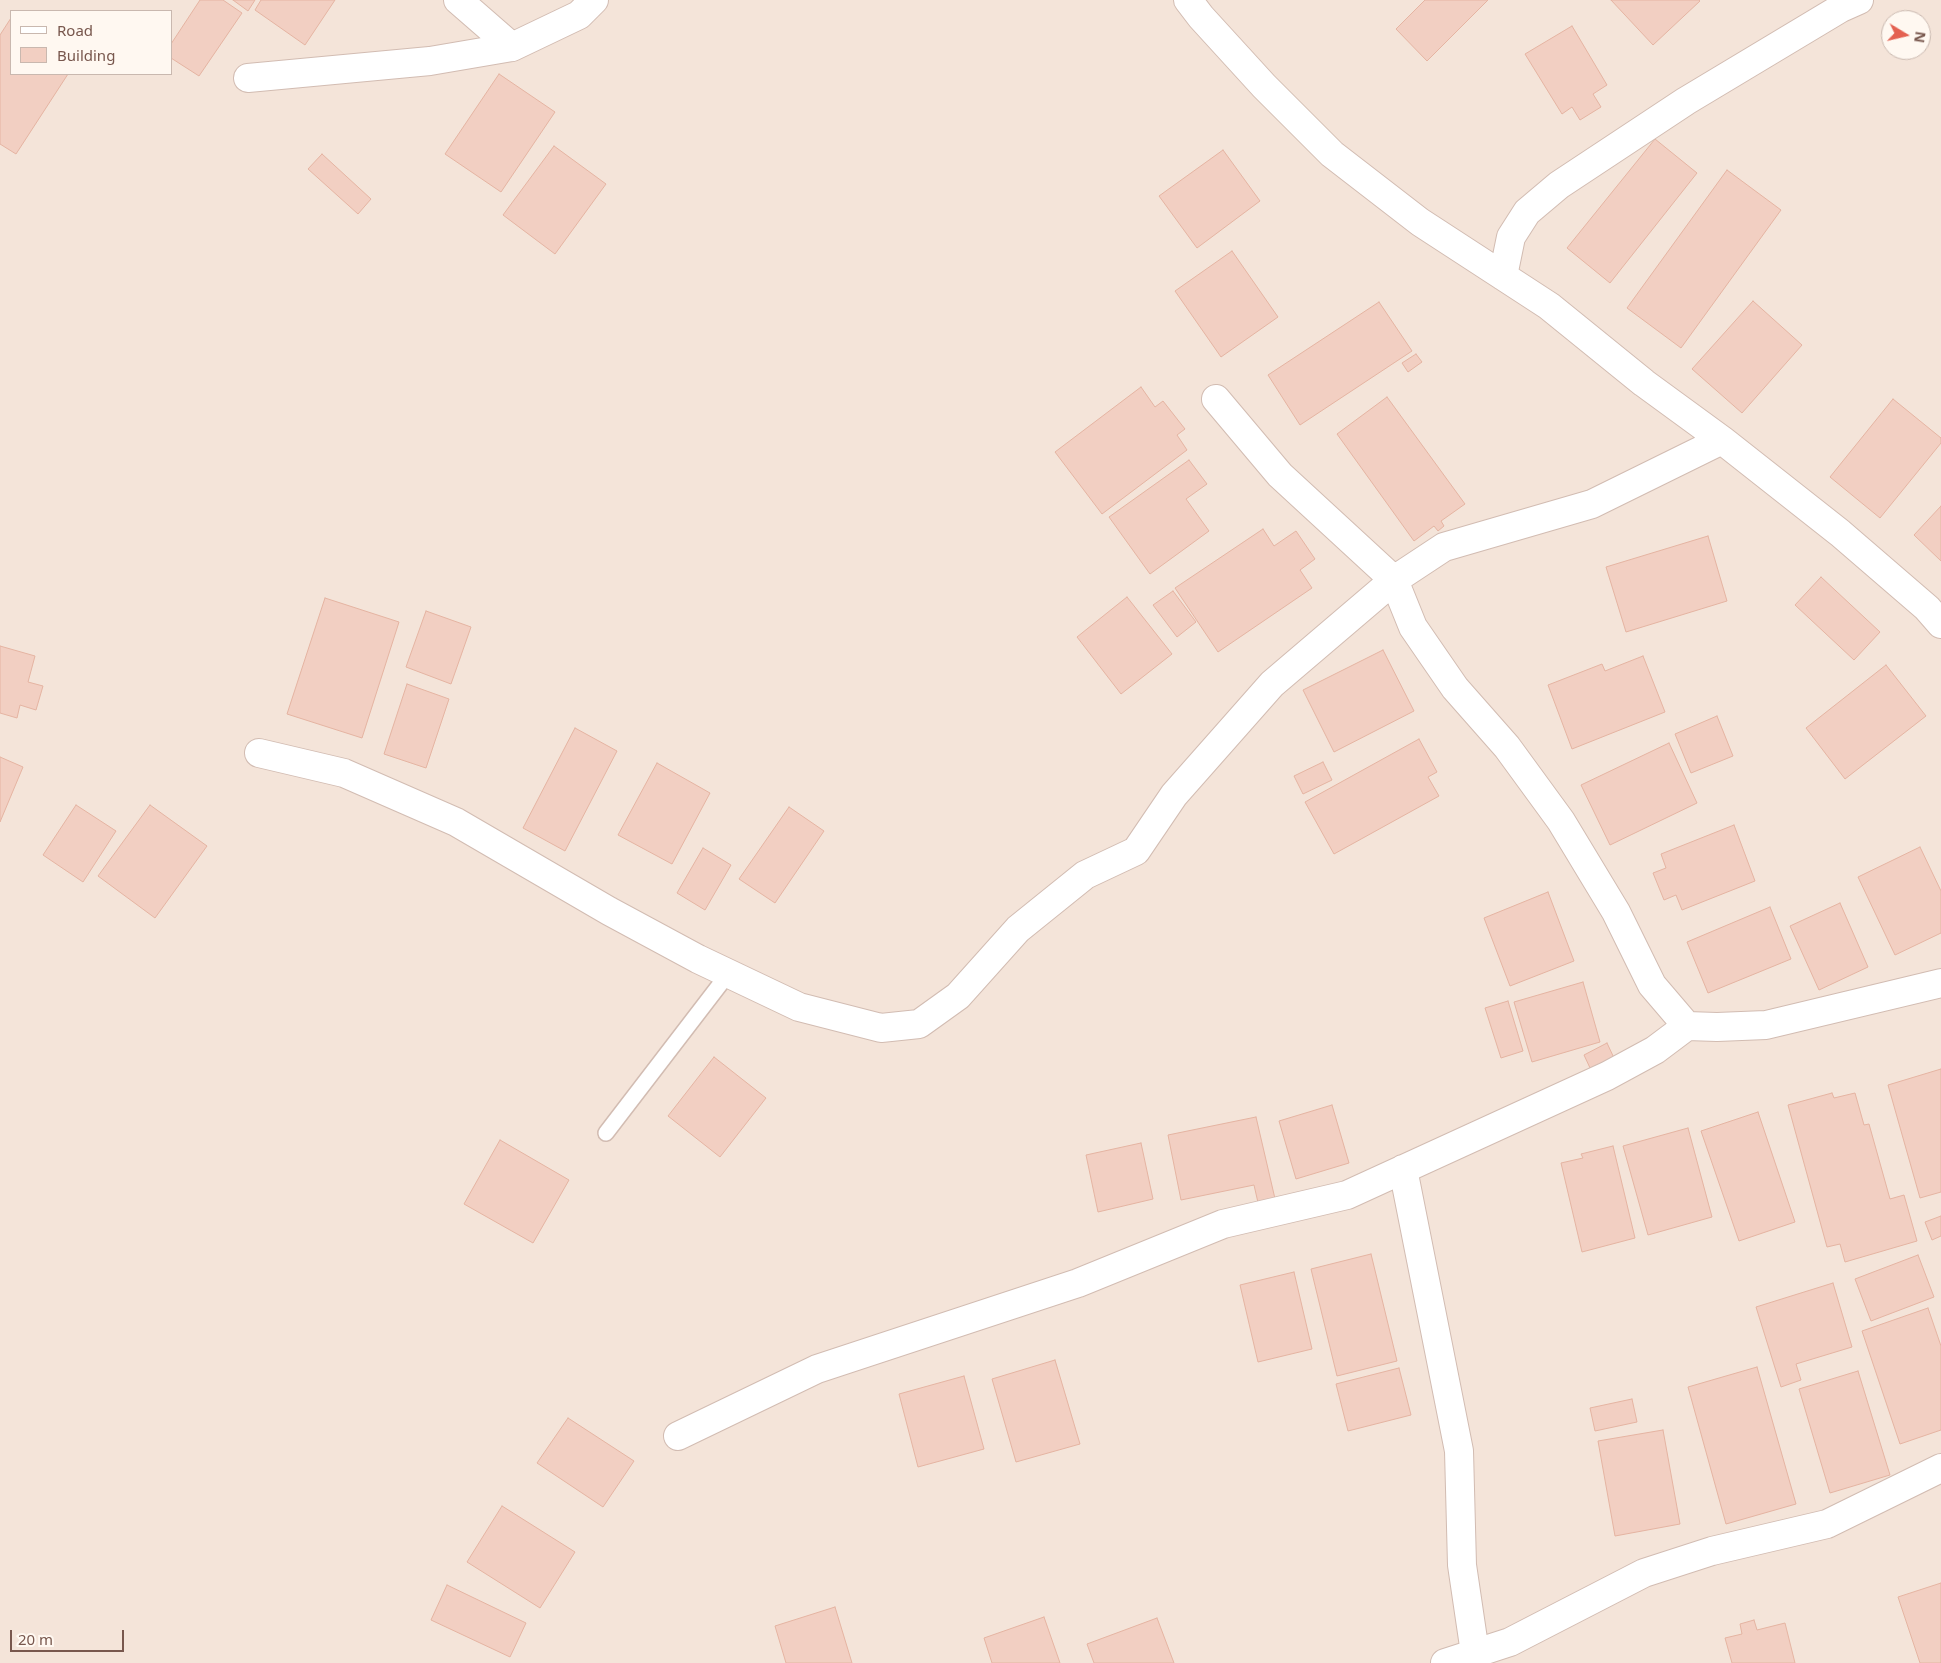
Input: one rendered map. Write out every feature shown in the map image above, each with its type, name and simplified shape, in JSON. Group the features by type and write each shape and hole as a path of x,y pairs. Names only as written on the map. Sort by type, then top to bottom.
{"street":[{"path":"458,0 512,47"},
{"path":"248,78 430,60 512,47 578,15 594,0"},
{"path":"1188,0 1200,17 1264,86 1332,154 1420,222 1549,306 1644,383 1722,440 1840,533 1927,608 1941,624"},
{"path":"1503,276 1511,237 1527,212 1559,185 1686,102 1841,8 1859,0"},
{"path":"1216,399 1280,475 1394,580 1413,627 1455,688 1507,747 1561,821 1616,912 1652,985 1687,1026"},
{"path":"259,753 344,773 456,822 609,911 728,974 799,1007 881,1028 919,1024 958,996 1018,929 1085,875 1136,851 1174,796 1272,684 1394,580 1444,547 1592,504 1722,440"},
{"path":"678,1436 817,1369 1078,1283 1223,1224 1347,1195 1607,1076 1655,1050 1687,1026 1766,1025 1941,983"},
{"path":"1403,1170 1459,1451 1462,1565 1475,1653"},
{"path":"1445,1663 1510,1642 1644,1573 1712,1552 1827,1524 1941,1468"}],"lane":[{"path":"606,1133 728,974"}],"shaded area":[{"path":"0,0 1941,0 1941,1663 0,1663"}],"building":[{"path":"200,0 223,0 242,13 199,76 172,59 172,42"},
{"path":"233,0 255,0 248,11"},
{"path":"261,0 335,0 305,45 255,10"},
{"path":"1425,0 1488,0 1427,61 1396,29"},
{"path":"1611,0 1699,0 1700,1 1653,45"},
{"path":"10,20 10,75 67,75 16,154 0,144 0,35"},
{"path":"1572,26 1607,85 1593,94 1601,107 1580,120 1572,107 1562,114 1525,54"},
{"path":"499,74 555,112 501,192 445,154"},
{"path":"1655,139 1697,173 1610,283 1567,248"},
{"path":"554,146 606,184 555,254 503,215"},
{"path":"1223,150 1260,201 1197,248 1159,196"},
{"path":"322,154 371,199 358,214 308,169"},
{"path":"1727,170 1781,210 1681,348 1627,308"},
{"path":"1232,251 1278,317 1221,357 1175,291"},
{"path":"1753,301 1802,345 1742,413 1692,369"},
{"path":"1379,302 1412,351 1300,425 1268,375"},
{"path":"1416,354 1422,362 1408,372 1402,363"},
{"path":"1141,387 1155,407 1163,401 1185,429 1177,435 1187,450 1102,514 1055,452"},
{"path":"1387,397 1465,504 1441,521 1444,526 1438,531 1434,526 1414,541 1337,434"},
{"path":"1893,399 1941,438 1941,443 1880,518 1830,477"},
{"path":"1189,460 1207,484 1186,499 1209,531 1150,574 1109,517"},
{"path":"1941,506 1941,561 1914,535"},
{"path":"1263,529 1274,546 1296,531 1315,559 1300,570 1312,588 1218,652 1175,588"},
{"path":"1708,536 1727,601 1626,632 1606,567"},
{"path":"1821,577 1880,632 1854,660 1795,605"},
{"path":"1173,591 1196,622 1177,637 1153,605"},
{"path":"1127,597 1172,654 1121,694 1077,637"},
{"path":"325,598 399,622 362,738 287,714"},
{"path":"426,611 471,627 451,684 406,667"},
{"path":"0,646 35,656 28,682 43,686 36,710 20,705 17,718 0,713"},
{"path":"1383,650 1414,711 1334,752 1303,690"},
{"path":"1643,656 1665,712 1572,749 1548,685 1602,664 1605,671"},
{"path":"1886,665 1926,716 1845,779 1806,728"},
{"path":"407,684 449,699 426,768 384,754"},
{"path":"1717,716 1733,756 1691,773 1675,734"},
{"path":"575,728 617,751 565,851 523,828"},
{"path":"1419,739 1437,772 1428,777 1439,796 1334,854 1305,802"},
{"path":"1669,743 1697,803 1610,845 1581,785"},
{"path":"0,757 23,767 0,822"},
{"path":"1323,762 1332,780 1303,794 1294,776"},
{"path":"657,763 710,793 672,864 618,835"},
{"path":"76,805 116,831 83,882 43,855"},
{"path":"150,805 207,846 155,918 98,876"},
{"path":"789,807 824,831 775,903 739,879"},
{"path":"1734,825 1755,881 1682,910 1676,895 1664,900 1653,873 1666,868 1661,854"},
{"path":"1920,847 1941,891 1941,933 1895,955 1858,877"},
{"path":"703,848 731,865 705,910 677,893"},
{"path":"1548,892 1574,961 1510,986 1484,918"},
{"path":"1840,903 1868,967 1819,990 1790,926"},
{"path":"1770,907 1791,959 1708,993 1687,942"},
{"path":"1583,982 1600,1042 1532,1062 1514,1002"},
{"path":"1508,1001 1523,1051 1501,1058 1485,1008"},
{"path":"1607,1043 1614,1058 1591,1070 1584,1055"},
{"path":"714,1057 766,1098 720,1157 668,1116"},
{"path":"1941,1069 1941,1192 1920,1198 1888,1085"},
{"path":"1832,1093 1834,1098 1855,1093 1864,1125 1869,1124 1890,1199 1904,1195 1917,1241 1845,1262 1840,1244 1827,1247 1788,1105"},
{"path":"1332,1105 1349,1163 1296,1179 1279,1121"},
{"path":"1758,1112 1795,1222 1739,1241 1701,1131"},
{"path":"1256,1117 1276,1203 1259,1207 1254,1185 1181,1200 1168,1135"},
{"path":"1688,1128 1712,1217 1648,1235 1623,1146"},
{"path":"500,1140 569,1180 533,1243 464,1204"},
{"path":"1141,1143 1153,1199 1098,1212 1086,1155"},
{"path":"1613,1146 1635,1238 1582,1252 1561,1163 1583,1158 1581,1154"},
{"path":"1941,1216 1941,1236 1932,1240 1925,1222"},
{"path":"1371,1254 1397,1361 1337,1376 1311,1269"},
{"path":"1918,1255 1934,1297 1871,1321 1855,1279"},
{"path":"1294,1272 1312,1349 1258,1362 1240,1285"},
{"path":"1833,1283 1852,1347 1796,1364 1801,1380 1781,1387 1756,1307"},
{"path":"1928,1308 1941,1346 1941,1430 1900,1444 1862,1331"},
{"path":"1055,1360 1080,1444 1016,1462 992,1379"},
{"path":"1757,1367 1796,1504 1726,1524 1688,1387"},
{"path":"1399,1368 1411,1415 1348,1431 1336,1384"},
{"path":"1858,1371 1890,1475 1830,1493 1799,1389"},
{"path":"964,1376 984,1449 918,1467 899,1394"},
{"path":"1632,1399 1637,1422 1595,1431 1590,1408"},
{"path":"568,1418 634,1461 603,1507 537,1463"},
{"path":"1663,1430 1680,1524 1615,1536 1598,1441"},
{"path":"502,1506 575,1552 540,1608 467,1562"},
{"path":"1941,1583 1941,1663 1920,1663 1898,1597"},
{"path":"447,1585 526,1623 510,1657 431,1620"},
{"path":"835,1607 852,1663 786,1663 775,1626"},
{"path":"1044,1617 1060,1663 992,1663 984,1638"},
{"path":"1157,1618 1174,1663 1094,1663 1087,1644"},
{"path":"1754,1620 1757,1630 1785,1623 1795,1663 1732,1663 1725,1638 1742,1634 1740,1624"}]}
